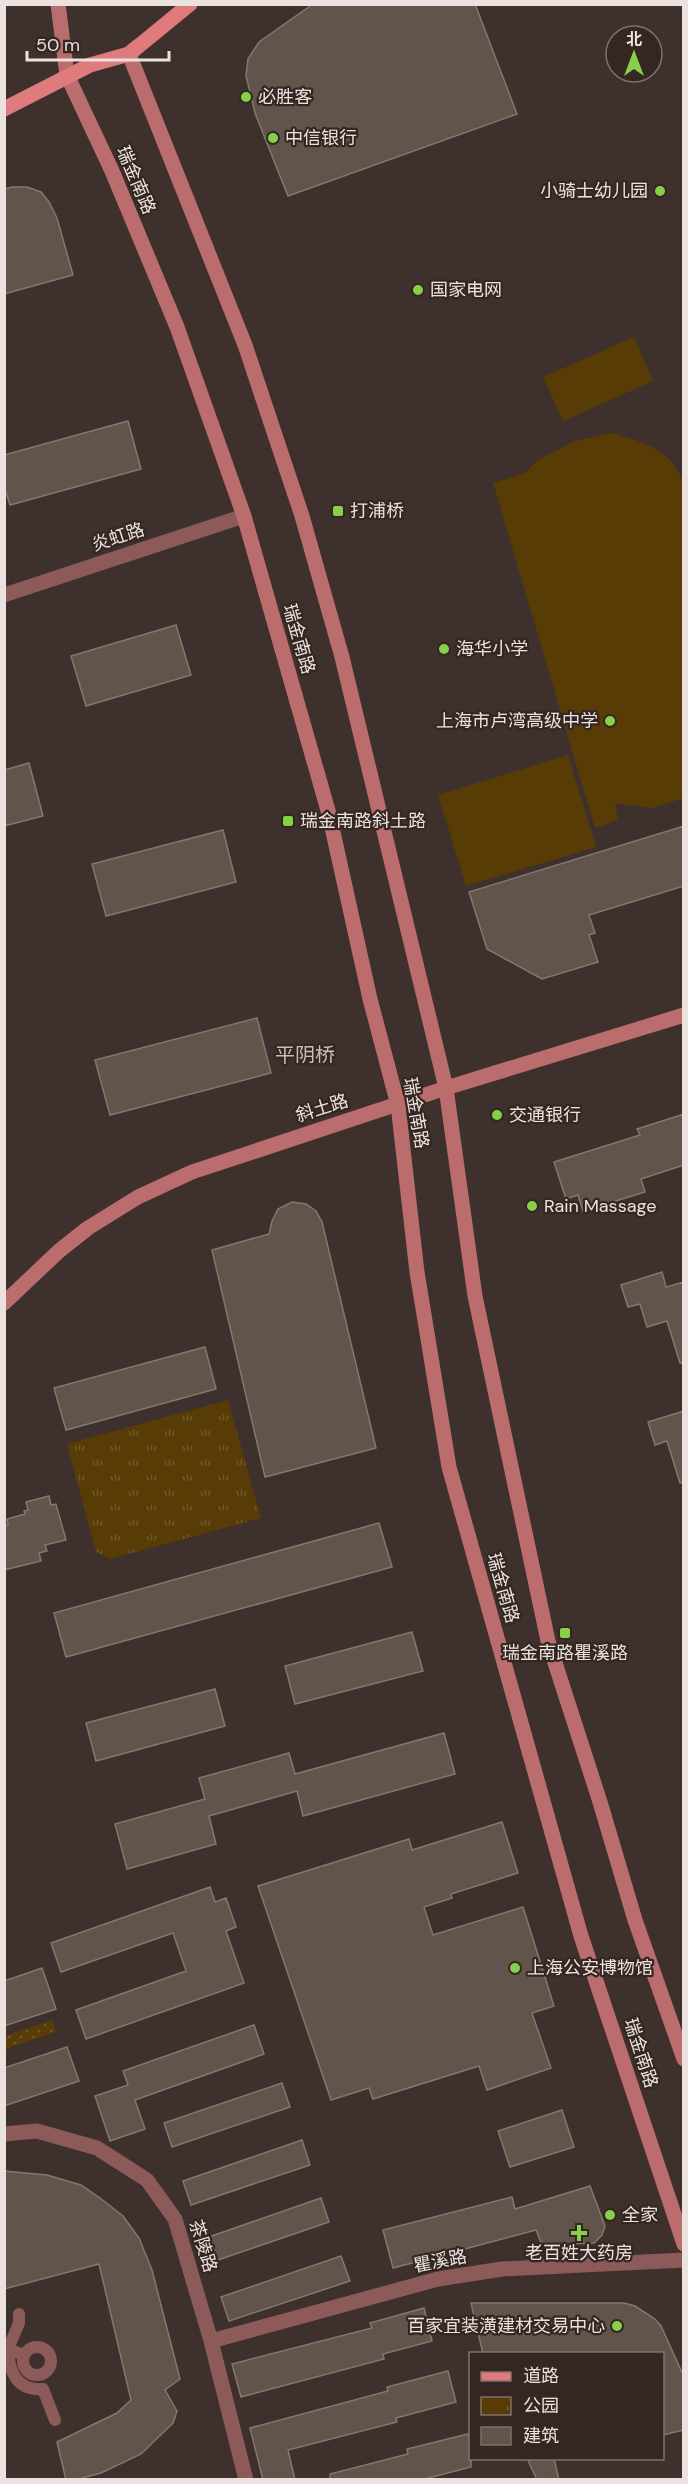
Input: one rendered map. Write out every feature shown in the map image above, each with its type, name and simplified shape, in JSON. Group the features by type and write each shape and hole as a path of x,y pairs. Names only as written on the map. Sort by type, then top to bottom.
{"main road":[{"name":"瑞金南路","path":"58,4 67,75 112,171 177,327 244,516 329,814 370,999 398,1105 417,1272 449,1467 581,1936 684,2244"},
{"path":"129,54 182,4"},
{"path":"4,109 67,75 90,65 129,54 190,4"},
{"name":"瑞金南路","path":"129,54 245,345 302,516 342,657 446,1088 475,1296 548,1641 635,1920 684,2059"},
{"name":"斜土路","path":"4,1303 59,1251 88,1228 138,1197 212,1165 446,1088 684,1015"}],"street":[{"name":"炎虹路","path":"4,595 244,516"},
{"name":"茶陵路","path":"4,2133 37,2131 97,2148 147,2180 175,2219 211,2341 246,2480"},
{"name":"瞿溪路","path":"211,2341 438,2279 502,2269 684,2260"},
{"path":"20,2314 19,2323 6,2348 8,2381 29,2388 43,2389"},
{"path":"37,2347 45,2349 50,2355 51,2363 48,2370 38,2375 26,2371 22,2363 24,2355 29,2349 37,2347"},
{"path":"6,2348 24,2355"},
{"path":"38,2375 55,2420"}],"green space":[{"path":"634,337 653,381 563,421 543,377"},
{"path":"612,433 645,444 664,455 672,462 683,483 684,798 653,808 615,803 618,820 595,828 493,483 525,473 538,460 575,441"},
{"path":"568,755 596,847 466,886 438,795"},
{"path":"228,1400 261,1518 110,1559 96,1552 67,1444"},
{"path":"52,2020 56,2032 5,2049 5,2036"}],"building":[{"path":"313,4 475,4 517,114 288,196 255,113 246,76 248,59 259,42"},
{"path":"27,187 41,192 49,202 57,218 73,275 4,294 4,189"},
{"path":"128,421 141,469 10,505 4,486 4,455"},
{"path":"176,625 191,675 86,706 71,656"},
{"path":"29,763 43,816 4,826 4,770"},
{"path":"684,826 684,886 589,915 595,933 589,935 598,962 542,979 487,949 469,892"},
{"path":"223,830 236,882 106,916 92,864"},
{"path":"257,1018 271,1073 110,1115 95,1060"},
{"path":"684,1114 684,1165 641,1179 645,1192 583,1211 578,1195 566,1199 554,1162 640,1135 637,1129"},
{"path":"292,1202 306,1204 316,1211 322,1222 376,1448 265,1477 212,1250 269,1234 278,1209"},
{"path":"662,1272 666,1287 684,1282 684,1363 680,1363 667,1321 647,1327 640,1304 628,1307 621,1285"},
{"path":"205,1347 216,1389 66,1430 54,1388"},
{"path":"684,1411 684,1482 680,1483 667,1441 655,1445 648,1422"},
{"path":"49,1496 51,1505 56,1504 66,1540 45,1545 47,1551 39,1553 41,1561 4,1570 4,1526 8,1525 7,1519 25,1514 24,1511 28,1510 26,1502"},
{"path":"379,1523 392,1567 66,1657 54,1613"},
{"path":"412,1632 423,1671 295,1704 285,1666"},
{"path":"215,1689 225,1726 96,1761 86,1723"},
{"path":"444,1733 455,1774 303,1816 297,1791 209,1816 216,1844 127,1869 115,1824 205,1799 199,1778 289,1753 295,1774"},
{"path":"502,1822 518,1873 451,1894 452,1898 424,1907 433,1935 523,1907 554,2006 532,2013 551,2068 487,2090 479,2066 373,2099 369,2088 331,2100 258,1886 409,1839 412,1850"},
{"path":"210,1887 215,1902 226,1898 236,1927 226,1931 244,1983 86,2039 76,2010 186,1971 173,1933 61,1972 51,1943"},
{"path":"42,1968 56,2009 4,2026 4,1981"},
{"path":"254,2025 264,2054 135,2100 145,2129 110,2141 95,2096 128,2085 123,2071"},
{"path":"67,2047 79,2081 4,2106 4,2068"},
{"path":"282,2083 290,2107 172,2147 164,2123"},
{"path":"562,2110 574,2147 510,2167 498,2131"},
{"path":"302,2140 310,2165 191,2205 183,2181"},
{"path":"4,2171 47,2175 81,2185 123,2216 139,2238 152,2270 180,2379 165,2390 177,2411 173,2423 141,2454 101,2473 66,2480 57,2442 117,2413 131,2400 99,2264 4,2289"},
{"path":"590,2186 605,2226 602,2235 594,2243 542,2245 536,2230 393,2268 383,2230 512,2197 515,2209"},
{"path":"321,2198 329,2222 212,2262 203,2239"},
{"path":"341,2256 350,2281 229,2321 221,2297"},
{"path":"471,2303 624,2303 635,2306 655,2319 661,2326 684,2377 684,2430 664,2435 664,2352 483,2352"},
{"path":"424,2308 432,2341 383,2354 384,2359 241,2397 232,2364 372,2328 370,2323"},
{"path":"448,2371 456,2402 396,2418 397,2422 288,2450 295,2480 263,2480 250,2428 388,2391 387,2387"},
{"path":"468,2434 471,2467 421,2480 330,2480 330,2474 408,2454 407,2449"},
{"path":"528,2460 554,2460 559,2480 537,2480"}],"place":[{"name":"必胜客","path":"246,97"},
{"name":"中信银行","path":"273,138"},
{"name":"小骑士幼儿园","path":"660,191"},
{"name":"国家电网","path":"418,290"},
{"name":"打浦桥","path":"338,511"},
{"name":"海华小学","path":"444,649"},
{"name":"上海市卢湾高级中学","path":"610,721"},
{"name":"瑞金南路斜土路","path":"288,821"},
{"name":"交通银行","path":"497,1115"},
{"name":"Rain Massage","path":"532,1206"},
{"name":"瑞金南路瞿溪路","path":"565,1633"},
{"name":"上海公安博物馆","path":"515,1968"},
{"name":"全家","path":"610,2215"},
{"name":"老百姓大药房","path":"579,2233"},
{"name":"百家宜装潢建材交易中心","path":"617,2326"}],"district":[{"name":"平阴桥","path":"305,1055"}]}
